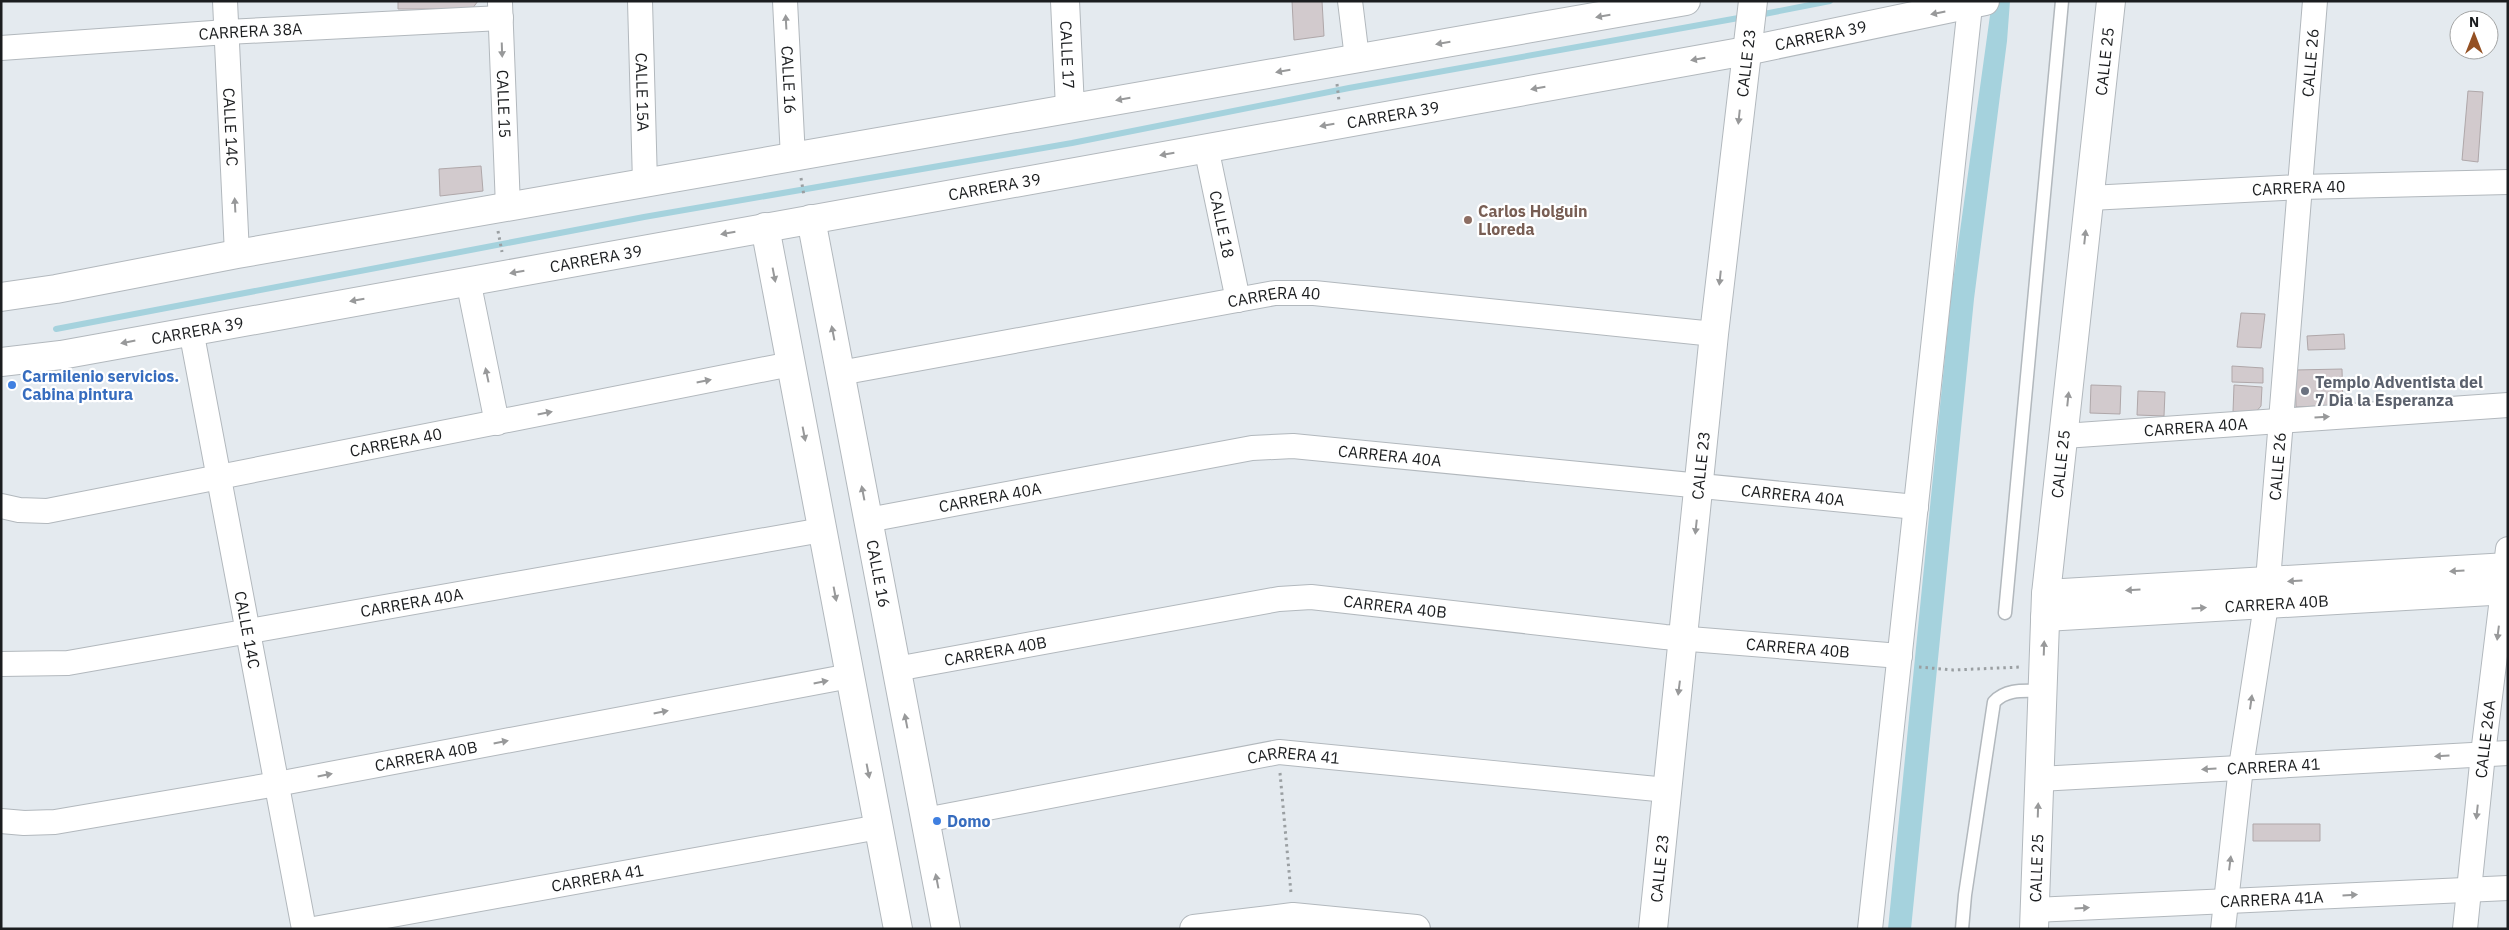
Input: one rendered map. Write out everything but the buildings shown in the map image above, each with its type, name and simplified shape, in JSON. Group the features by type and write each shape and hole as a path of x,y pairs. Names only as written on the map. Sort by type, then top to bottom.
{"main road":[{"name":"CALLE 17","path":"1065,1 1070,108"},
{"path":"1,297 56,289 237,254 503,215 645,183 797,167 1070,108 1357,58 1634,6 1686,1"},
{"name":"CALLE 25","path":"2034,919 2046,606 2111,1"},
{"name":"CARRERA 39","path":"1,362 61,355 765,227 808,210 1206,147 1977,4"},
{"name":"CALLE 23","path":"1653,929 1700,486 1714,334 1752,5"},
{"name":"CALLE 16","path":"808,210 946,929"},
{"path":"765,227 898,929"},
{"name":"CARRERA 40B","path":"2046,606 2267,594 2506,573"},
{"path":"1194,929 1295,923 1416,929"}],"street":[{"name":"CALLE 14C","path":"225,1 237,254"},
{"name":"CALLE 15A","path":"640,1 645,183"},
{"name":"CALLE 16","path":"785,1 797,167"},
{"path":"1350,1 1357,58"},
{"name":"CALLE 26","path":"2223,929 2241,767 2267,594 2315,1"},
{"path":"1870,929 1906,662 1916,507 1977,4"},
{"name":"CARRERA 38A","path":"1,48 500,10"},
{"name":"CALLE 15","path":"500,10 503,215"},
{"name":"CALLE 18","path":"1206,147 1238,300"},
{"name":"CARRERA 40","path":"2090,198 2300,187 2508,182"},
{"path":"468,280 497,423"},
{"name":"CARRERA 40","path":"840,373 1275,293 1314,293 1714,334"},
{"name":"CALLE 14C","path":"191,330 304,929"},
{"name":"CARRERA 40","path":"1,506 19,510 47,511 791,364"},
{"name":"CARRERA 40A","path":"2064,436 2508,405"},
{"name":"CARRERA 40A","path":"868,520 1252,448 1293,446 1916,507"},
{"name":"CARRERA 40A","path":"1,664 68,663 248,633 822,530"},
{"name":"CALLE 26A","path":"2465,929 2483,754 2506,573"},
{"name":"CARRERA 40B","path":"896,669 1279,599 1311,597 1390,608 1906,662"},
{"name":"CARRERA 40B","path":"1,821 24,823 55,822 277,784 850,676"},
{"name":"CARRERA 41","path":"925,820 1279,752 1667,790"},
{"name":"CARRERA 41","path":"2039,779 2508,753"},
{"name":"CARRERA 41","path":"314,929 879,827"},
{"name":"CARRERA 41A","path":"2034,919 2226,901 2508,888"}],"lane":[{"path":"2005,613 2062,1"},
{"path":"1962,929 1965,894 1994,702 2000,695 2043,679"}],"path":[{"path":"1336,76 1340,110"},
{"path":"797,167 808,210"},
{"path":"503,215 503,261"},
{"path":"1906,662 1953,670 1998,666 2043,679"},
{"path":"1279,752 1295,923"}],"water":[{"path":"1992,1 2010,1 2007,41 1974,299 1911,929 1888,929 1951,296"}],"waterway":[{"path":"1759,15 1830,1"},
{"path":"56,329 644,217 1072,143 1349,88 1744,17"}],"place":[{"name":"Carlos Holguin Lloreda","path":"1468,220"},
{"name":"Carmilenio servicios. Cabina pintura","path":"12,385"},
{"name":"Templo Adventista del 7 Dia la Esperanza","path":"2305,391"},
{"name":"Domo","path":"937,821"}]}
